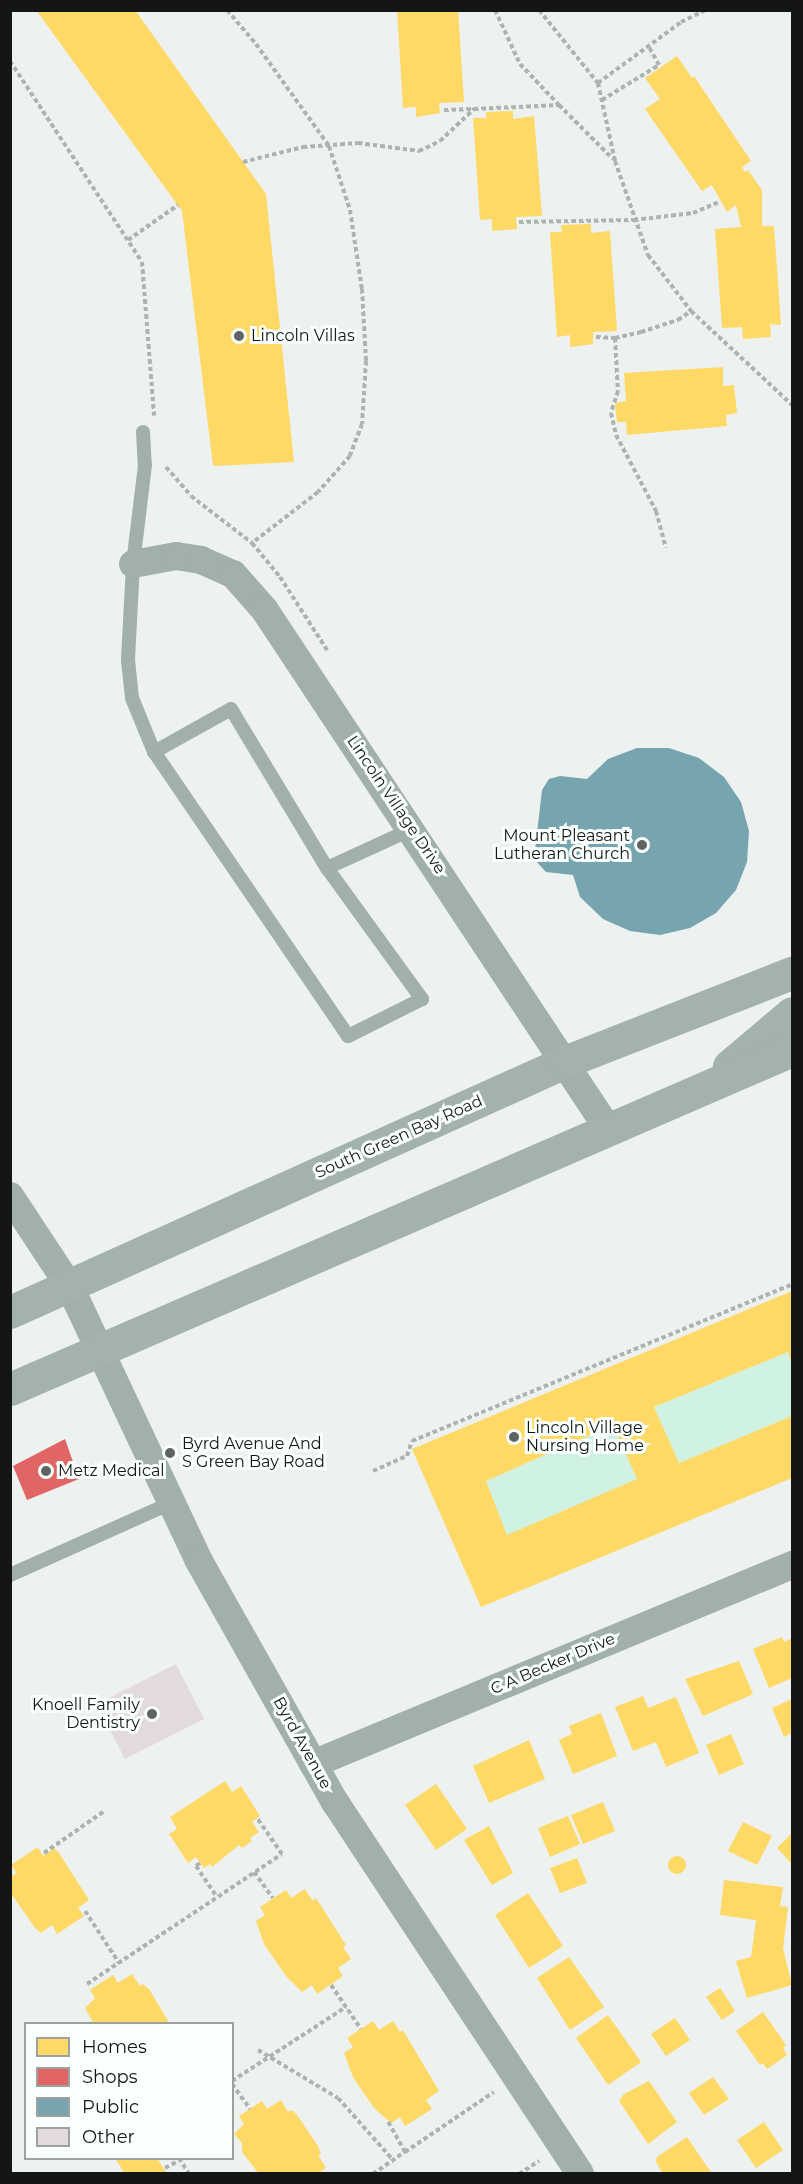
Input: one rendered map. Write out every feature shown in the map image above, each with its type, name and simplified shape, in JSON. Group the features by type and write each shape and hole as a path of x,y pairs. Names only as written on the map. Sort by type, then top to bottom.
{"main road":[{"name":"South Green Bay Road","path":"10,1312 70,1287 567,1061 792,973"},
{"path":"703,1088 792,1013"},
{"path":"10,1389 792,1050"}],"street":[{"name":"Lincoln Village Drive","path":"133,564 176,556 201,560 233,574 264,609 567,1061 608,1129"},
{"name":"Byrd Avenue","path":"10,1196 70,1287 199,1561 313,1764 580,2174"},
{"name":"C A Becker Drive","path":"313,1764 792,1565"}],"lane":[{"path":"149,429 133,564 128,660 132,698 154,752 348,1036 422,999 327,868 231,709 154,752"},
{"path":"327,868 412,829"},
{"path":"10,1575 171,1503"}],"path":[{"path":"164,464 172,478 191,496 252,543 318,492 350,456 362,424 366,361 362,289 350,210 329,146 227,10"},
{"path":"495,10 520,64 615,161"},
{"path":"539,10 598,83 615,161 648,255 691,311 792,405"},
{"path":"598,83 648,45 706,10"},
{"path":"602,99 659,65 648,45"},
{"path":"10,61 142,262 149,429"},
{"path":"444,110 559,105"},
{"path":"243,162 274,152 358,143 418,151 428,149 474,109"},
{"path":"519,222 634,220 693,213 719,201"},
{"path":"128,240 178,205"},
{"path":"596,337 615,338 678,320 691,311"},
{"path":"615,338 618,391 611,413 616,435 657,511 666,548"},
{"path":"373,1471 407,1456 412,1441 792,1284"},
{"path":"44,1853 103,1812"},
{"path":"87,1984 282,1854 257,1818"},
{"path":"200,1863 196,1866 217,1897"},
{"path":"255,1872 273,1898"},
{"path":"85,1911 119,1963"},
{"path":"331,1984 361,2029"},
{"path":"234,2082 346,2007"},
{"path":"258,2050 338,2098 393,2160"},
{"path":"373,2174 516,2077"},
{"path":"234,2086 250,2109"},
{"path":"387,2120 405,2152"},
{"path":"165,2168 177,2160"},
{"path":"180,2160 189,2174"}],"green space":[{"path":"788,1352 792,1364 792,1416 679,1463 654,1407"},
{"path":"613,1425 637,1479 507,1535 486,1481"}],"building: Homes":[{"name":"Lincoln Villas","path":"36,10 135,10 266,194 294,462 213,466 182,211"},
{"path":"397,10 458,10 464,102 439,103 440,113 416,117 416,107 403,108"},
{"path":"677,56 692,78 694,76 751,161 742,167 745,172 748,170 762,190 762,226 774,226 781,325 770,324 771,337 743,339 742,327 722,328 715,229 741,227 736,205 727,212 712,185 702,191 645,109 660,99 645,78"},
{"path":"513,111 513,119 534,116 542,216 516,217 517,229 492,231 492,219 480,220 473,118 486,118 486,112"},
{"path":"591,224 591,233 610,231 617,331 593,332 593,344 570,347 570,335 557,337 550,232 562,232 561,225"},
{"path":"723,367 723,386 734,385 737,413 726,415 727,426 627,435 626,422 617,422 615,403 626,401 624,373"},
{"name":"Lincoln Village Nursing Home","path":"792,1291 792,1364 788,1352 654,1407 679,1463 792,1416 792,1478 481,1607 412,1449","holes":["613,1425 637,1479 507,1535 486,1481"]},
{"path":"782,1637 784,1642 792,1638 792,1678 769,1688 753,1649"},
{"path":"739,1661 753,1694 703,1716 685,1679"},
{"path":"643,1696 648,1708 676,1697 699,1753 666,1767 656,1742 633,1751 615,1707"},
{"path":"792,1699 792,1733 784,1737 772,1708"},
{"path":"601,1713 617,1756 573,1774 559,1740 572,1734 569,1726"},
{"path":"731,1734 744,1764 719,1775 706,1745"},
{"path":"529,1740 545,1779 489,1803 473,1766"},
{"path":"225,1781 232,1792 241,1786 260,1816 252,1822 259,1832 250,1838 252,1841 242,1848 239,1845 212,1867 210,1864 204,1868 196,1857 188,1863 169,1834 177,1829 170,1817"},
{"path":"436,1784 467,1829 436,1850 405,1805"},
{"path":"603,1802 615,1831 583,1844 571,1815"},
{"path":"568,1816 580,1844 550,1857 538,1828"},
{"path":"743,1822 772,1836 757,1865 728,1851"},
{"path":"489,1826 513,1873 492,1885 464,1840"},
{"path":"792,1833 792,1864 777,1848"},
{"path":"38,1847 43,1856 54,1848 59,1853 89,1900 78,1908 84,1916 57,1934 52,1925 41,1933 35,1928 10,1892 10,1877 17,1873 11,1865"},
{"path":"677,1856 683,1859 686,1865 683,1871 677,1874 671,1871 668,1865 671,1859"},
{"path":"577,1858 587,1883 560,1893 550,1868"},
{"path":"724,1880 783,1887 780,1906 788,1907 783,1948 792,1985 747,1998 736,1961 751,1957 756,1920 720,1915"},
{"path":"305,1889 313,1901 316,1898 346,1945 343,1947 351,1959 338,1968 343,1976 317,1994 312,1985 302,1992 286,1976 264,1944 256,1921 265,1915 260,1907 286,1890 291,1898"},
{"path":"528,1893 563,1946 529,1968 495,1915"},
{"path":"569,1957 604,2007 570,2030 537,1978"},
{"path":"132,1974 140,1986 143,1984 149,1989 169,2022 93,2022 85,2008 95,1998 90,1990 113,1975 118,1983"},
{"path":"720,1988 735,2011 722,2020 706,1997"},
{"path":"763,2012 786,2045 783,2048 787,2055 767,2069 763,2063 760,2065 736,2031"},
{"path":"608,2015 641,2062 608,2085 576,2038"},
{"path":"675,2018 690,2040 666,2056 651,2034"},
{"path":"373,2021 379,2030 393,2021 400,2032 403,2030 439,2091 426,2100 432,2109 405,2126 400,2117 391,2123 374,2108 353,2077 344,2053 353,2047 347,2038"},
{"path":"713,2077 729,2099 704,2115 689,2093"},
{"path":"649,2081 677,2122 648,2144 619,2101 624,2094"},
{"path":"281,2100 288,2112 292,2110 297,2115 318,2146 321,2154 318,2155 326,2168 317,2174 259,2174 242,2152 242,2143 234,2134 244,2124 239,2116 262,2101 267,2109"},
{"path":"764,2122 783,2150 756,2168 737,2140"},
{"path":"687,2137 712,2174 663,2174 656,2162 657,2157"},
{"path":"116,2160 158,2160 167,2174 125,2174"}],"building: Shops":[{"name":"Metz Medical","path":"65,1439 79,1479 27,1500 13,1466"}],"building: Public":[{"name":"Mount Pleasant Lutheran Church","path":"637,748 669,748 699,758 724,777 741,802 749,831 747,862 736,890 716,913 690,928 660,935 630,931 603,919 580,897 573,875 546,872 534,859 542,790 549,779 560,776 587,779 608,759"}],"building: Other":[{"name":"Knoell Family Dentistry","path":"176,1664 204,1719 125,1759 97,1704"}],"place":[{"name":"Lincoln Villas","path":"239,336"},
{"name":"Mount Pleasant Lutheran Church","path":"642,845"},
{"name":"Lincoln Village Nursing Home","path":"514,1437"},
{"name":"Byrd Avenue And S Green Bay Road","path":"170,1453"},
{"name":"Metz Medical","path":"46,1471"},
{"name":"Knoell Family Dentistry","path":"152,1714"}]}
